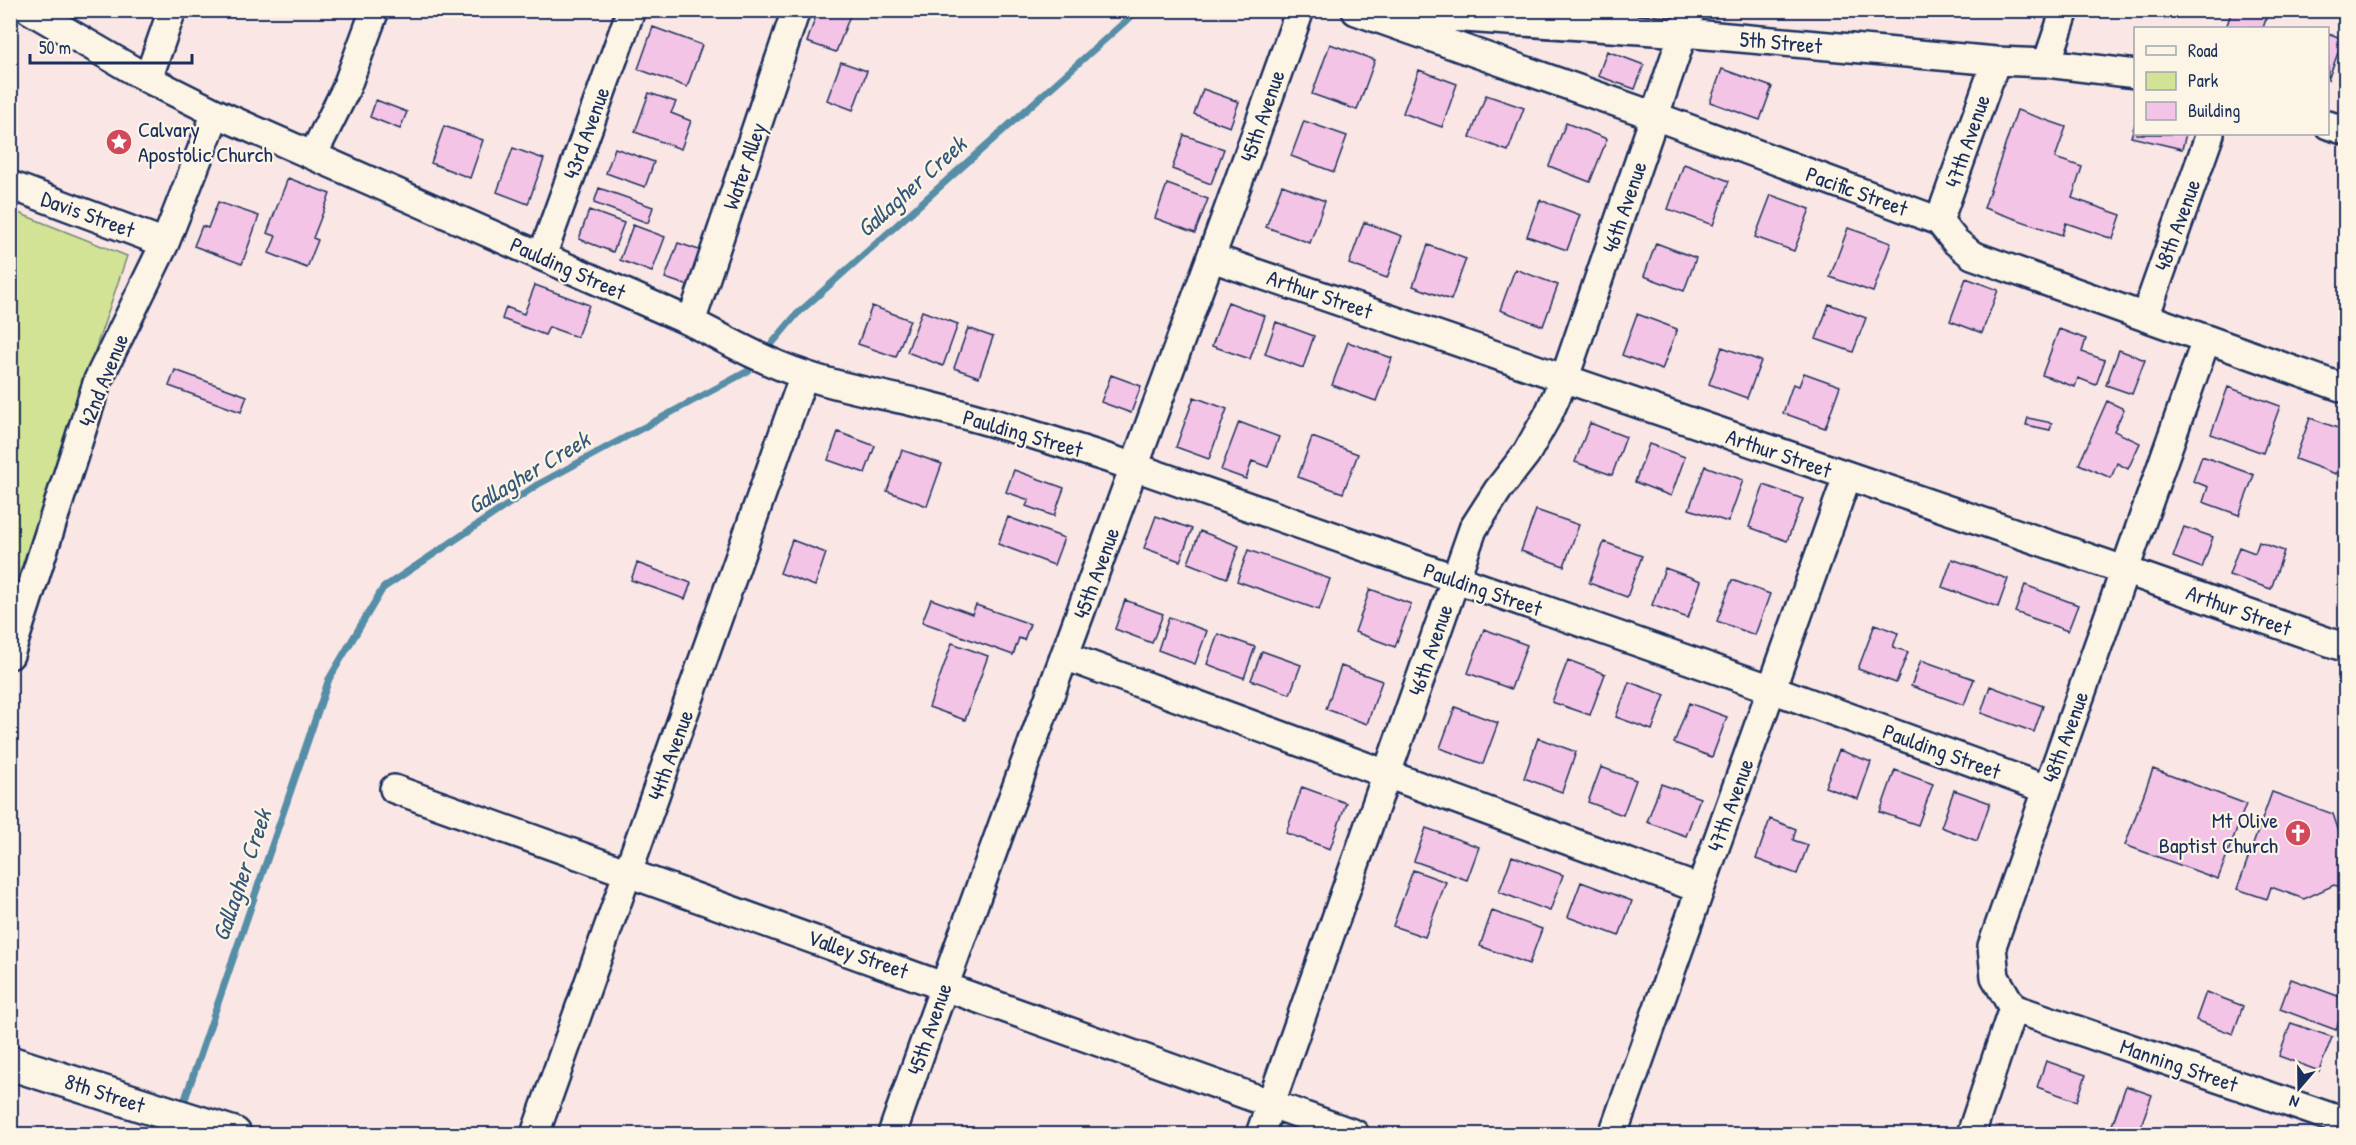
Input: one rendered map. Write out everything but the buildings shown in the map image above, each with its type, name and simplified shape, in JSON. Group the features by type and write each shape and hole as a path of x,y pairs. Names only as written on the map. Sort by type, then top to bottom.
{"main road":[{"name":"8th Street","path":"10,1063 221,1130"}],"street":[{"name":"Paulding Street","path":"30,10 148,79 216,113 691,322 793,371 933,407 1135,467 1772,689 2046,789"},
{"path":"148,79 172,10"},
{"path":"313,155 345,91 375,10"},
{"name":"43rd Avenue","path":"542,256 631,10"},
{"name":"Water Alley","path":"691,322 796,10"},
{"name":"45th Avenue","path":"892,1134 944,985 1212,258 1299,10"},
{"path":"2047,63 2065,10"},
{"name":"5th Street","path":"1355,11 1687,22 1996,61 2047,63 2134,74"},
{"name":"Pacific Street","path":"1355,11 1655,116 1939,221 1955,241 1972,255 2346,389"},
{"name":"46th Avenue","path":"1260,1134 1473,529 1498,490 1526,454 1548,415 1565,377 1687,22"},
{"name":"47th Avenue","path":"1939,221 1996,61"},
{"name":"42nd Avenue","path":"10,655 98,380 165,243 216,113"},
{"name":"48th Avenue","path":"2145,317 2210,135"},
{"name":"Davis Street","path":"10,185 165,243"},
{"name":"Arthur Street","path":"1212,258 1565,377 1847,477 2124,570 2346,648"},
{"name":"48th Avenue","path":"2013,1008 1995,977 1992,946 2206,340"},
{"name":"44th Avenue","path":"535,1134 628,872 793,371"},
{"name":"47th Avenue","path":"1613,1134 1847,477"},
{"path":"1065,656 1700,890"},
{"name":"Valley Street","path":"394,789 1355,1134"},
{"path":"1971,1134 2013,1008"},
{"name":"Manning Street","path":"2013,1008 2346,1122"},
{"path":"2341,1134 2346,1122"}],"green space":[{"path":"11,210 127,256 11,598"}],"waterway":[{"name":"Gallagher Creek","path":"764,353 796,315 1138,10"},
{"name":"Gallagher Creek","path":"182,1108 329,679 383,588 537,485 748,371 756,361"}],"place":[{"name":"Calvary Apostolic Church","path":"119,142"},
{"name":"Mt Olive Baptist Church","path":"2298,833"}]}
